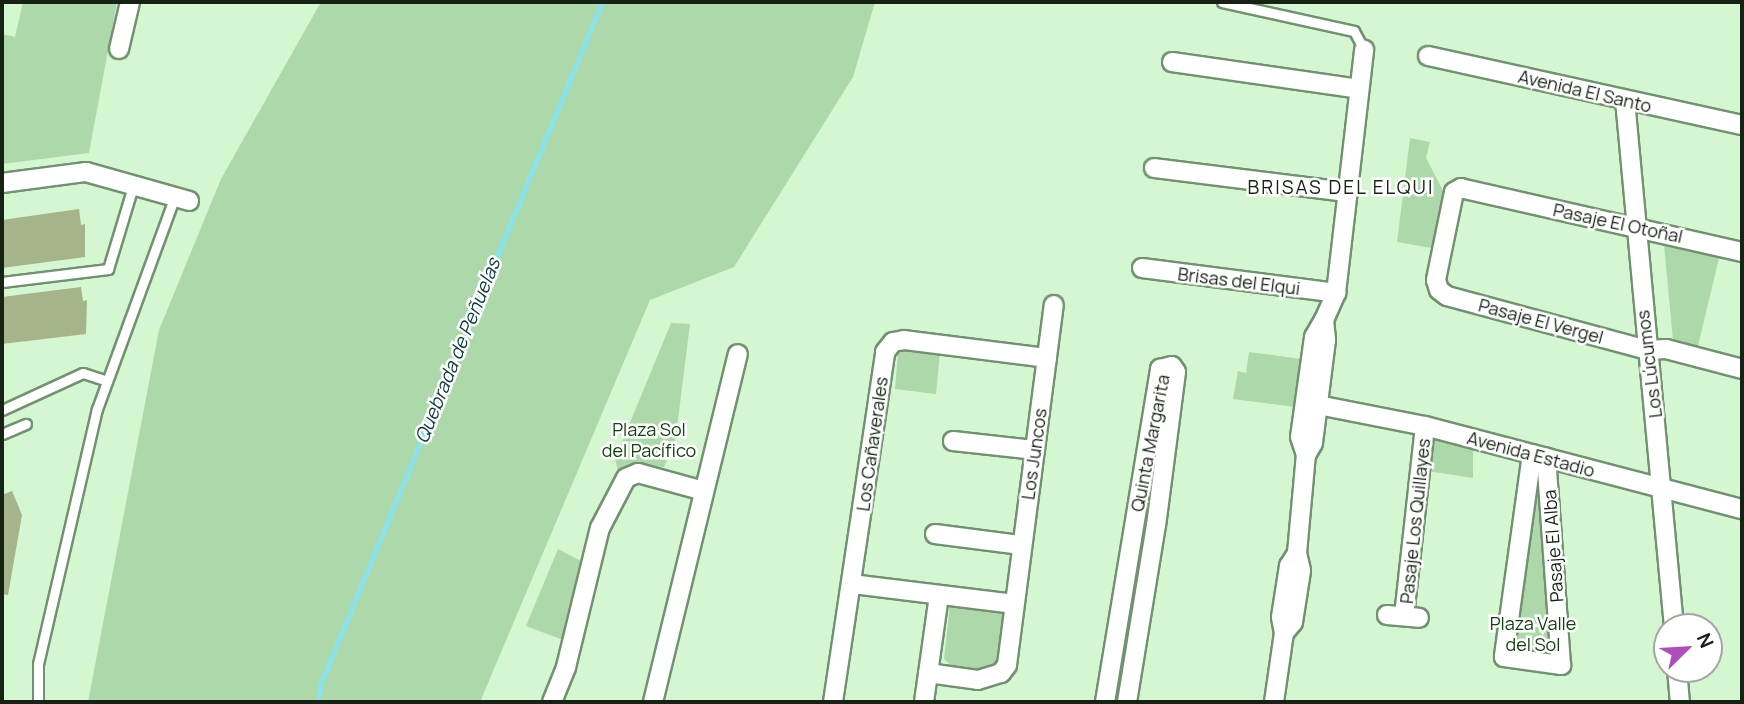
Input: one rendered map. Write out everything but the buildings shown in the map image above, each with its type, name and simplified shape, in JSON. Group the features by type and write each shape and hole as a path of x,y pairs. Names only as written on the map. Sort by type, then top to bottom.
{"street":[{"path":"120,49 130,2"},
{"path":"1274,702 1284,633 1293,622 1301,571 1297,553 1306,455 1301,427 1314,337 1336,293 1364,50"},
{"name":"Avenida El Santo","path":"1428,56 1742,125"},
{"path":"1172,62 1359,89"},
{"name":"Los Lúcumos","path":"1625,100 1635,231 1664,490 1673,613"},
{"path":"1154,168 1348,192"},
{"path":"2,183 86,172 183,198"},
{"name":"Pasaje El Otoñal","path":"1454,192 1468,187 1635,231 1654,230 1742,252"},
{"name":"Pasaje El Vergel","path":"1454,192 1436,280 1438,290 1447,296 1647,350 1666,349 1742,369"},
{"name":"Brisas del Elqui","path":"1142,268 1336,293"},
{"name":"Los Juncos","path":"928,673 978,680 1001,673 1007,665 1054,305"},
{"path":"1306,455 1313,443 1326,340 1324,320"},
{"name":"Los Cañaverales","path":"833,702 886,352 893,342 1047,358"},
{"path":"653,702 738,354"},
{"name":"Quinta Margarita","path":"1105,702 1160,369 1172,366 1176,372 1156,525 1127,702"},
{"name":"Avenida Estadio","path":"1318,405 1425,426 1742,509"},
{"name":"Pasaje Los Quillayes","path":"1403,616 1425,426"},
{"path":"953,441 1034,450"},
{"name":"Pasaje El Alba","path":"1539,456 1561,666 1504,657 1539,456"},
{"path":"552,702 566,667 600,528 626,478 638,473 704,491"},
{"name":"Quinta Margarita","path":"1135,520 1156,525"},
{"path":"935,534 1021,545"},
{"path":"852,584 1014,604"},
{"path":"924,702 939,595"},
{"path":"1113,652 1135,656"},
{"path":"1678,683 1679,702"}],"lane":[{"path":"1222,2 1264,6 1354,32 1364,50"},
{"path":"2,282 108,269 134,183"},
{"path":"38,702 38,664 107,381 183,198"},
{"path":"2,410 83,373 107,381"},
{"path":"2,434 26,424"}],"green space":[{"path":"23,2 117,2 89,153 2,164 2,34 15,37"},
{"name":"Quebrada de Peñuelas","path":"321,2 875,2 853,77 734,267 650,300 480,702 88,702 159,330 221,179"},
{"path":"1410,138 1430,142 1426,158 1447,198 1437,249 1397,242"},
{"path":"1664,245 1719,258 1698,346 1673,340"},
{"name":"Plaza Sol del Pacífico","path":"671,323 690,324 675,443 664,467 637,464 618,471 615,459"},
{"path":"907,349 940,352 936,394 895,389 898,354"},
{"path":"1249,352 1301,359 1296,407 1233,399 1238,371 1246,373"},
{"path":"1429,435 1473,447 1473,478 1428,471"},
{"name":"Plaza Valle del Sol","path":"1534,470 1540,471 1553,655 1511,651"},
{"path":"558,549 581,561 566,641 526,626"},
{"path":"950,604 1004,607 1009,613 1002,663 994,670 953,667 944,659"}],"waterway":[{"name":"Quebrada de Peñuelas","path":"318,702 321,683 602,2"}],"district":[{"name":"BRISAS DEL ELQUI","path":"1341,188"}]}
